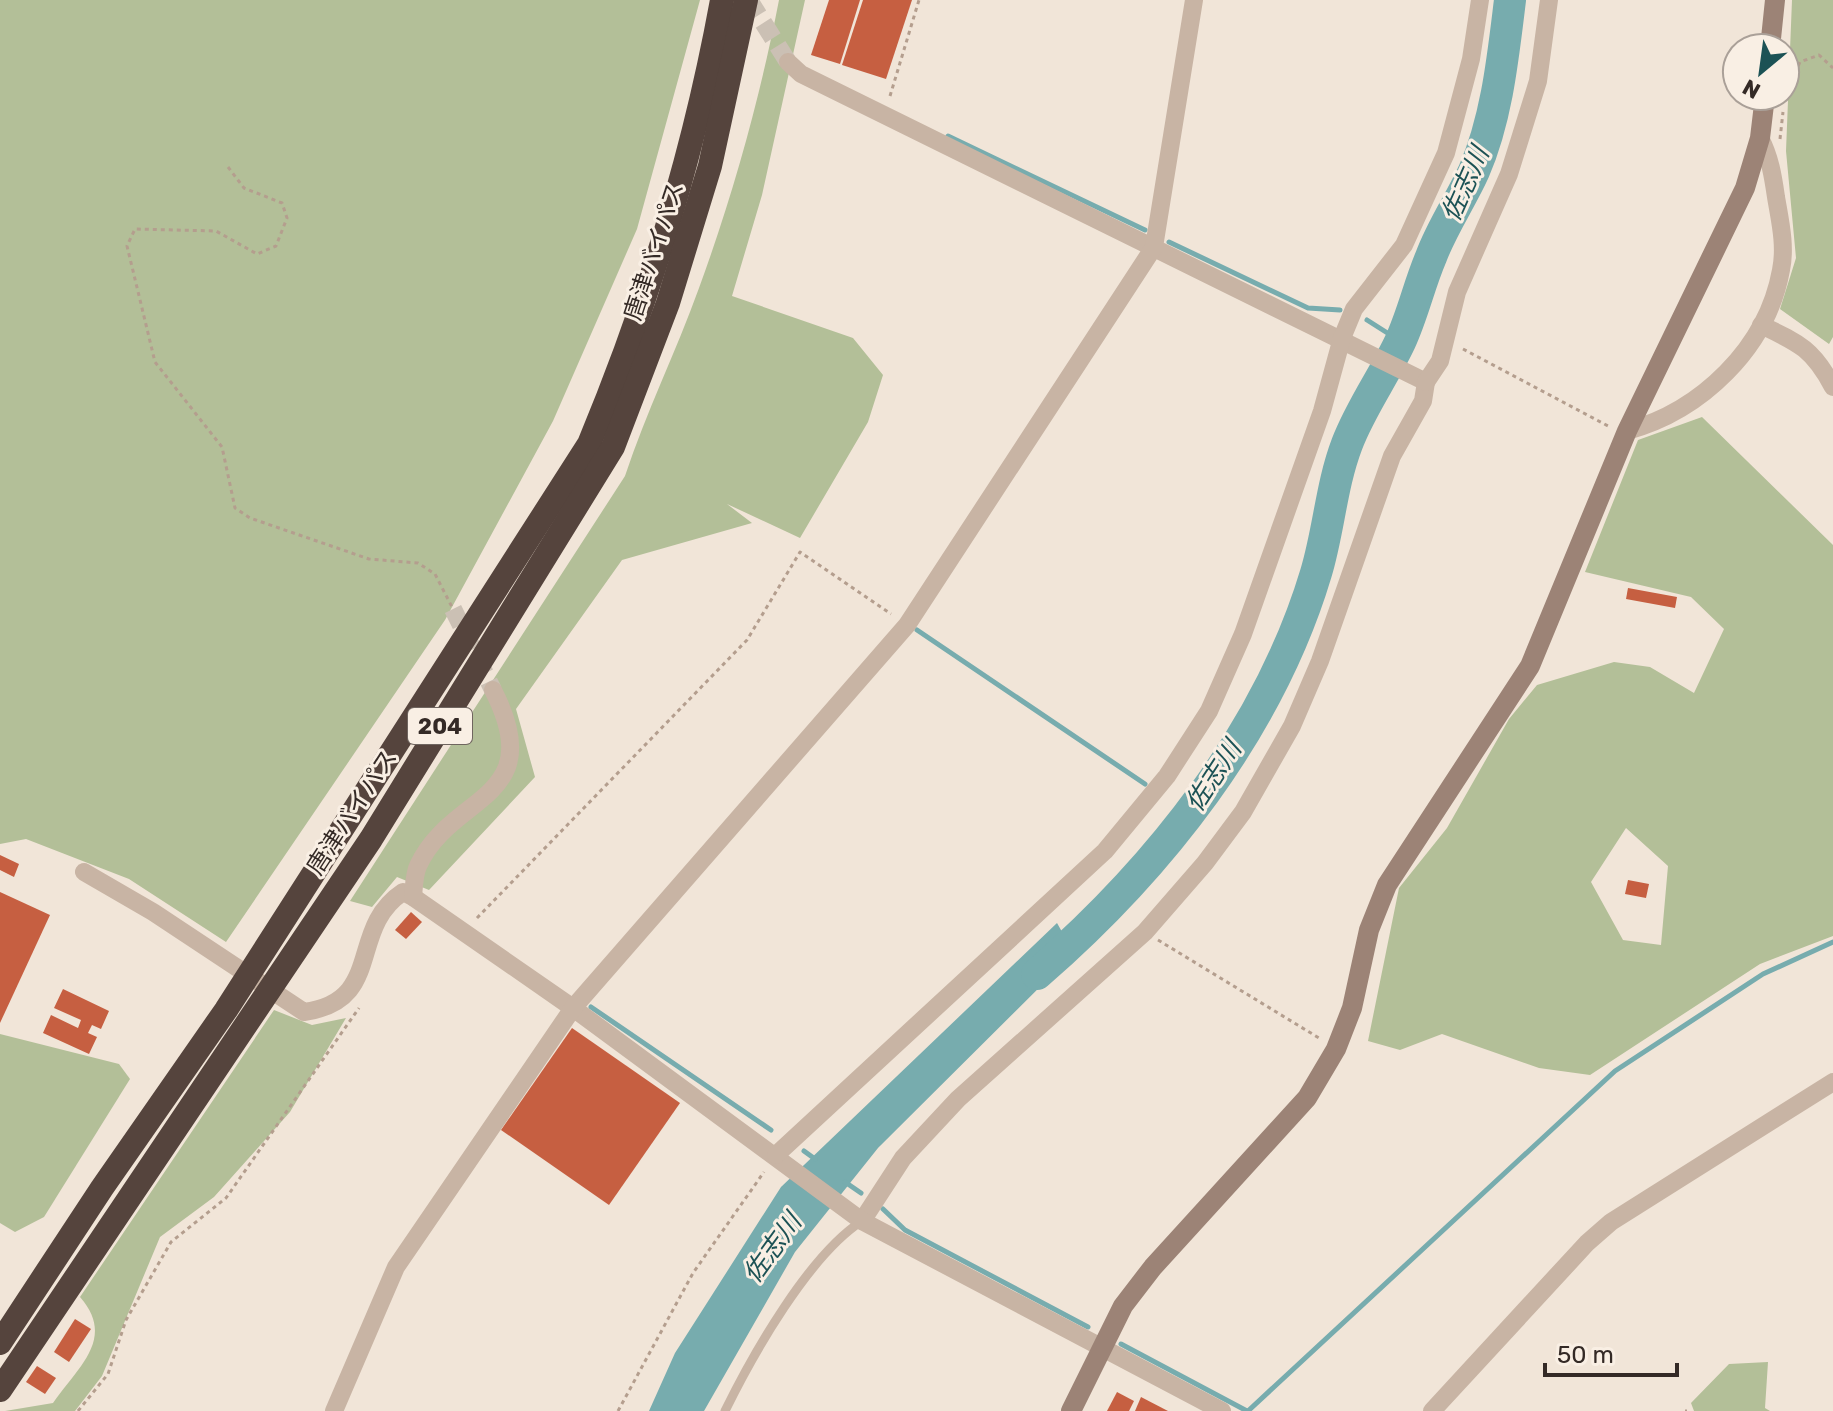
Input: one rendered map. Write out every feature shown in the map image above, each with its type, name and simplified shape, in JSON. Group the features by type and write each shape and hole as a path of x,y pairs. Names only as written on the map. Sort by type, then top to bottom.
{"highway":[{"name":"唐津バイパス","path":"0,1343 246,975 589,444 628,351 689,158 722,0"},
{"name":"唐津バイパス","path":"0,1390 371,839 613,447 668,303 710,166 746,0"}],"street":[{"path":"334,1411 396,1267 573,1008 907,625 1154,247 1194,0"},
{"path":"776,1155 1105,851 1167,776 1209,711 1243,634 1347,340 1354,309 1404,245 1446,153 1471,59 1480,0"},
{"path":"862,1221 903,1158 958,1099 1145,932 1205,863 1243,812 1292,726 1320,661 1392,456 1423,401 1424,380 1440,361 1457,292 1509,174 1538,81 1549,0"},
{"path":"1772,32 1775,0"},
{"path":"788,62 801,74 1424,380"},
{"path":"1071,1411 1123,1306 1153,1267 1307,1098 1336,1049 1352,1008 1369,930 1387,885 1530,666 1627,431 1745,188 1760,138 1763,112"},
{"path":"1627,431 1653,424 1703,394 1733,368 1761,325 1781,271 1783,235 1769,155 1760,138"},
{"path":"1761,325 1805,346 1819,360 1833,387"},
{"path":"413,897 416,868 432,844 492,791 511,755 509,721 493,690"},
{"path":"84,872 153,912 267,991 304,1012 326,1009 347,996 382,910 403,892 573,1008 862,1221 1222,1411"},
{"path":"1432,1411 1587,1243 1611,1222 1833,1082"}],"lane":[{"path":"725,1411 813,1266 846,1231 862,1221"}],"path":[{"path":"884,115 919,0"},
{"path":"1801,62 1819,55 1833,68"},
{"path":"228,167 244,188 282,203 287,218 276,246 257,254 216,231 135,229 127,246 155,362 222,447 235,508 250,518 369,559 418,563 435,574 453,609"},
{"path":"1457,346 1612,427 1627,431"},
{"path":"464,932 747,640 800,552 907,625"},
{"path":"1145,932 1336,1049"},
{"path":"78,1411 108,1374 126,1320 171,1242 226,1198 364,998"},
{"path":"618,1411 693,1273 776,1155"}],"green space":[{"path":"0,0 700,0 637,229 553,421 445,620 226,942 129,879 26,839 0,844"},
{"path":"779,0 805,0 762,195 732,296 853,338 883,375 868,422 800,538 727,504 752,523 622,560 516,709 535,777 429,890 397,877 372,907 350,901 625,476 690,312 723,218 745,146"},
{"path":"1792,0 1833,0 1833,337 1829,344 1780,309 1796,258 1786,151 1788,112 1801,112 1801,32 1791,32"},
{"path":"1702,417 1833,545 1833,936 1760,964 1590,1075 1539,1068 1442,1034 1400,1050 1368,1041 1399,888 1447,828 1509,719 1537,685 1614,662 1650,667 1694,693 1724,629 1691,597 1585,572 1638,440","holes":["1626,828 1668,866 1661,945 1623,940 1591,882"]},
{"path":"274,1010 312,1025 346,1018 290,1112 214,1197 160,1237 102,1376 75,1411 5,1411 53,1403 82,1364 90,1352 95,1326 80,1297"},
{"path":"0,1034 119,1064 130,1079 44,1217 15,1232 0,1223"},
{"path":"1768,1362 1765,1408 1770,1411 1694,1411 1691,1403 1729,1364"}],"water":[{"path":"1057,923 1074,953 878,1148 795,1252 704,1411 649,1411 675,1353 781,1187"}],"building":[{"path":"829,0 860,0 840,64 811,55"},
{"path":"863,0 912,0 886,79 842,65"},
{"path":"1628,588 1677,597 1675,608 1626,599"},
{"path":"0,855 19,864 14,877 0,870"},
{"path":"1628,880 1649,884 1646,898 1625,894"},
{"path":"0,892 50,915 0,1023"},
{"path":"411,912 422,922 406,939 395,930"},
{"path":"63,989 109,1011 101,1029 92,1025 88,1033 97,1037 89,1054 43,1033 51,1015 78,1028 81,1020 54,1008"},
{"path":"572,1028 680,1103 609,1205 501,1130"},
{"path":"75,1319 91,1329 69,1362 54,1352"},
{"path":"37,1366 56,1378 45,1394 26,1382"},
{"path":"1117,1392 1134,1401 1129,1411 1107,1411"},
{"path":"1141,1397 1168,1411 1135,1411"}],"waterway":[{"name":"佐志川","path":"1037,974 1082,933 1166,842 1205,793 1270,687 1296,631 1316,573 1347,444 1400,342 1435,246 1482,151 1498,87 1510,0"},
{"path":"948,136 1145,230"},
{"path":"1169,242 1308,308 1340,310"},
{"path":"1367,320 1400,341"},
{"path":"917,630 1145,784"},
{"path":"1248,1411 1615,1071 1763,974 1833,942"},
{"path":"591,1007 771,1130"},
{"path":"804,1151 815,1159"},
{"path":"845,1182 861,1193"},
{"path":"883,1209 905,1230 1088,1327"},
{"path":"1121,1344 1247,1411"}],"tunnel":[{"path":"749,0 788,62"},
{"path":"453,609 493,690"}]}
